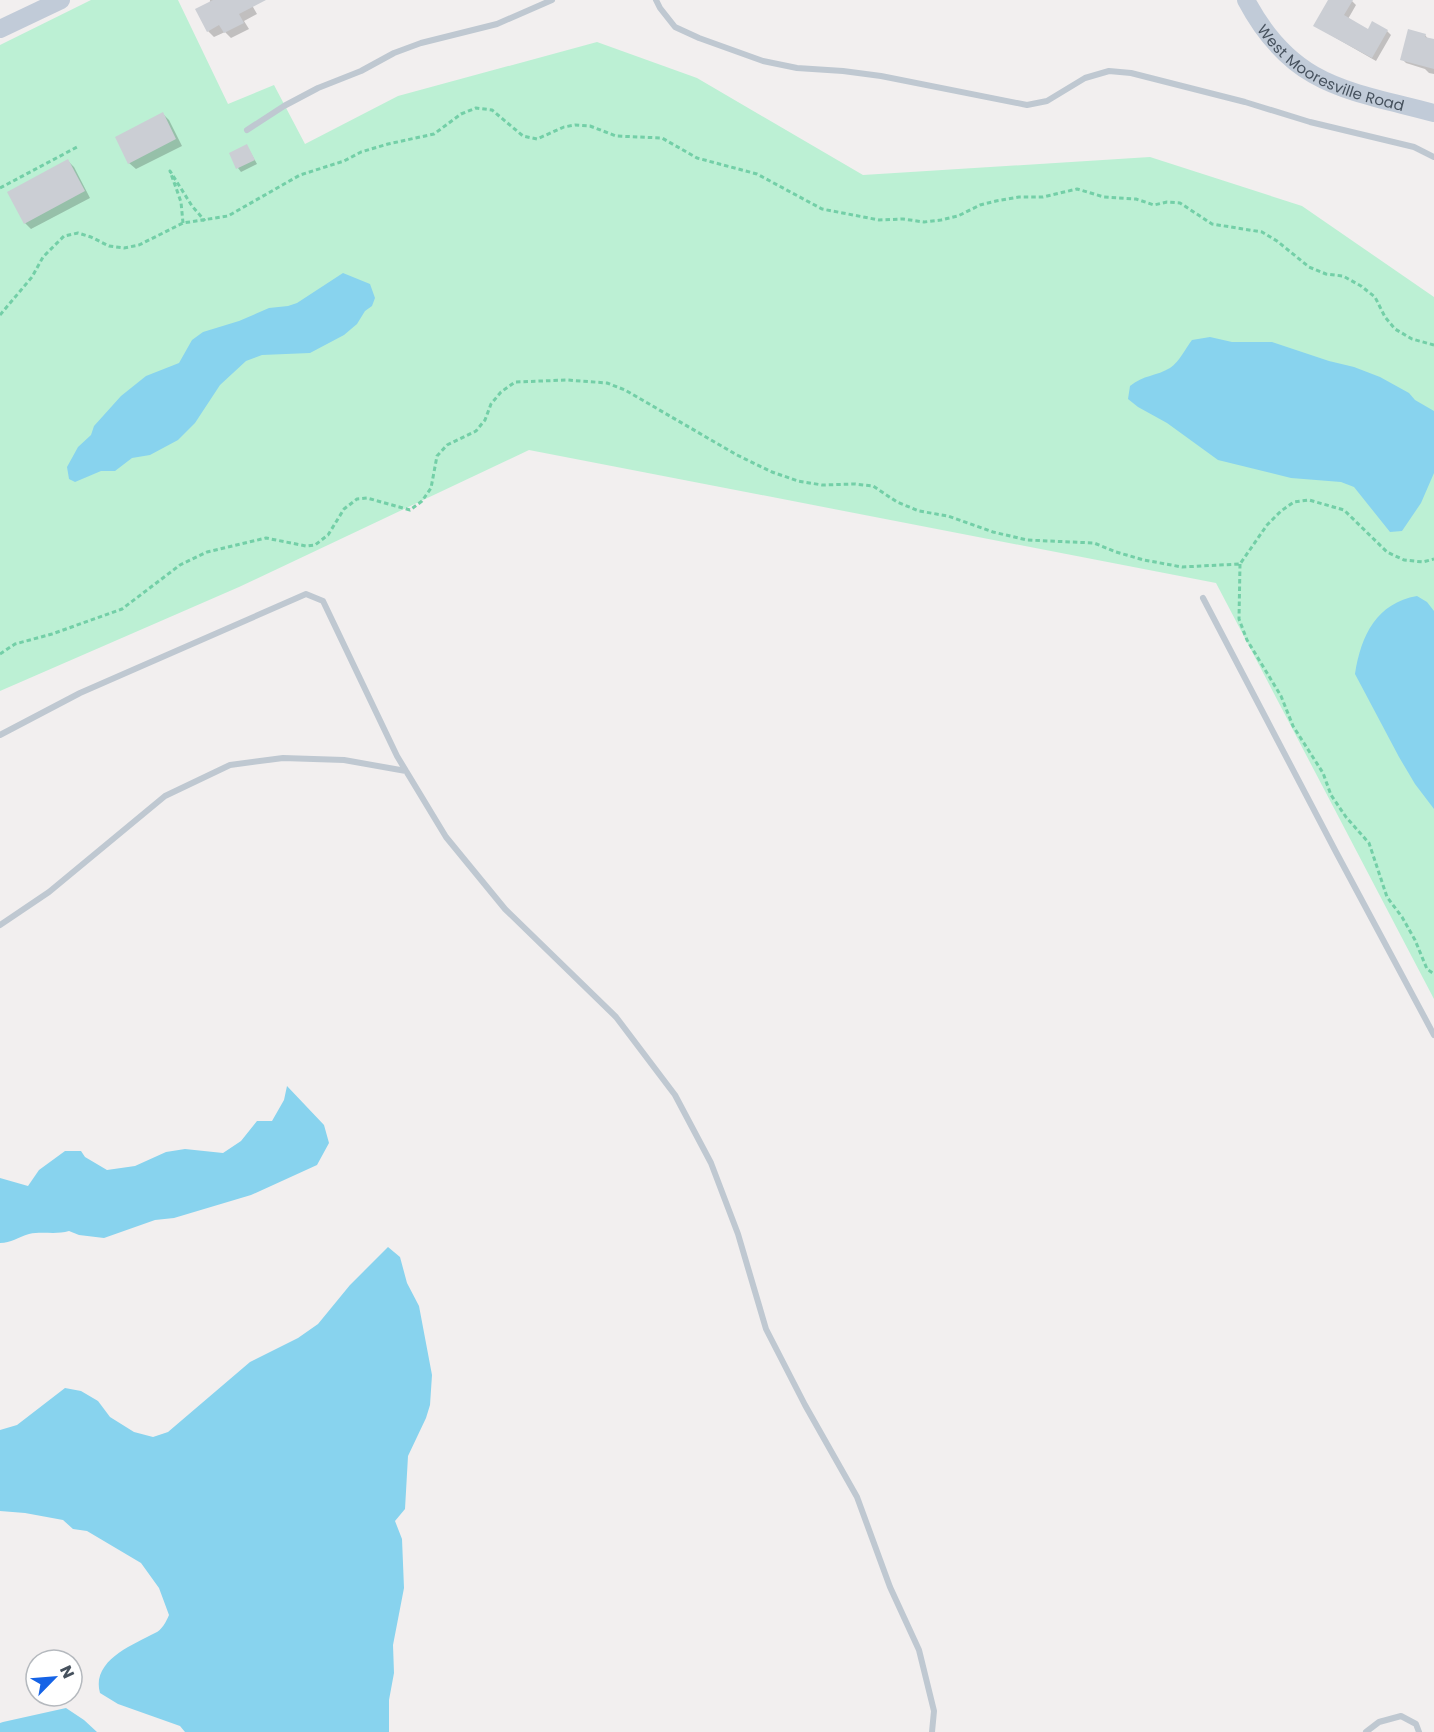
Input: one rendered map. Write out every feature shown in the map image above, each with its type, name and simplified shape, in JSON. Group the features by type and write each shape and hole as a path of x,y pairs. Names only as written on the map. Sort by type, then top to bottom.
{"main road":[{"path":"0,29 62,0"},
{"name":"West Mooresville Road","path":"1246,0 1273,42 1288,57 1313,75 1342,88 1434,113"}],"lane":[{"path":"247,130 310,92 361,71 394,53 497,24 552,0"},
{"path":"656,0 675,27 683,31 763,61 797,68 881,76 1027,105 1047,101 1085,78 1108,71 1131,73 1245,102 1310,122 1414,147 1434,157"},
{"path":"0,735 80,693 306,594 323,601 397,756 446,837 505,909 616,1017 675,1095 711,1162 738,1234 765,1329 857,1497 890,1587 919,1650 934,1711 932,1732"},
{"path":"1203,597 1434,1035"},
{"path":"0,925 50,892 165,795 230,765 293,758 344,760 406,771"},
{"path":"1366,1732 1379,1722 1401,1716 1416,1724 1419,1732"}],"path":[{"path":"0,315 32,277 43,257 64,236 78,233 109,246 124,248 139,245 183,223 228,216 300,176 344,161 361,152 434,134 461,114 476,108 492,110 523,136 537,139 564,127 575,125 590,126 616,136 662,138 697,158 757,174 822,209 868,219 903,219 924,222 941,220 996,201 1019,197 1043,197 1077,189 1104,197 1136,199 1154,205 1167,202 1180,203 1212,224 1262,232 1309,267 1326,274 1343,276 1361,286 1374,297 1395,329 1412,339 1434,345"},
{"path":"0,188 79,146"},
{"path":"183,223 181,202 170,171 192,206 205,221"},
{"path":"0,654 15,644 52,634 122,609 180,565 207,552 266,538 306,546 315,545 328,535 344,509 357,499 367,498 410,510 422,501 431,488 437,456 447,445 476,431 485,420 491,404 501,392 515,382 567,380 607,384 626,390 695,432 772,472 798,481 822,485 873,486 897,502 919,511 948,516 993,532 1027,540 1094,543 1144,560 1182,567 1240,564"},
{"path":"1434,559 1423,562 1404,560 1387,552 1344,510 1309,500 1294,502 1267,525 1240,564 1239,619 1247,640 1281,696 1293,726 1323,773 1331,795 1346,817 1369,843 1387,897 1402,916 1427,969 1434,974"}],"green space":[{"path":"91,0 178,0 228,104 274,85 305,144 398,96 597,42 697,78 863,175 1150,157 1302,206 1434,297 1434,999 1216,583 529,450 239,587 0,691 0,45"}],"water":[{"path":"343,273 370,284 375,298 372,306 365,311 357,324 344,335 310,353 262,355 246,361 220,385 195,423 178,440 150,455 132,458 115,471 101,471 75,482 69,479 67,467 78,447 91,435 94,426 121,396 146,376 179,363 192,340 203,332 239,321 269,308 297,303"},
{"path":"1210,337 1232,342 1272,342 1354,367 1380,377 1409,393 1415,400 1434,411 1434,473 1421,503 1402,531 1390,532 1354,487 1341,482 1291,478 1218,460 1167,423 1128,399 1130,386 1170,368 1192,340"},
{"path":"1417,596 1427,602 1434,611 1434,809 1415,784 1399,757 1355,674 1362,646 1373,623 1391,606"},
{"path":"287,1086 324,1125 329,1143 317,1165 251,1195 174,1218 155,1220 104,1238 79,1235 69,1231 29,1234 0,1243 0,1178 28,1186 39,1170 65,1151 81,1151 85,1157 107,1170 135,1166 166,1152 185,1149 223,1153 241,1141 257,1121 272,1121 284,1100"},
{"path":"388,1247 400,1257 407,1283 419,1306 432,1375 430,1405 408,1456 405,1509 395,1521 402,1539 404,1588 393,1645 394,1673 389,1700 389,1732 185,1732 180,1726 118,1704 100,1693 99,1682 107,1663 125,1649 157,1632 165,1623 169,1615 159,1588 141,1563 87,1531 73,1529 63,1520 0,1511 0,1430 17,1425 65,1388 81,1391 98,1401 110,1417 134,1432 153,1437 168,1432 250,1362 298,1338 318,1324 350,1285"},
{"path":"66,1708 97,1732 0,1732 0,1723"}],"building":[{"path":"213,0 266,0 239,14 244,23 224,33 219,25 207,32 195,9"},
{"path":"1328,0 1353,0 1344,15 1368,29 1372,21 1388,30 1372,58 1313,26"},
{"path":"1408,29 1434,39 1434,69 1400,60"},
{"path":"163,112 176,139 128,164 115,137"},
{"path":"247,144 255,160 236,169 229,153"},
{"path":"68,159 85,191 24,224 7,192"}]}
